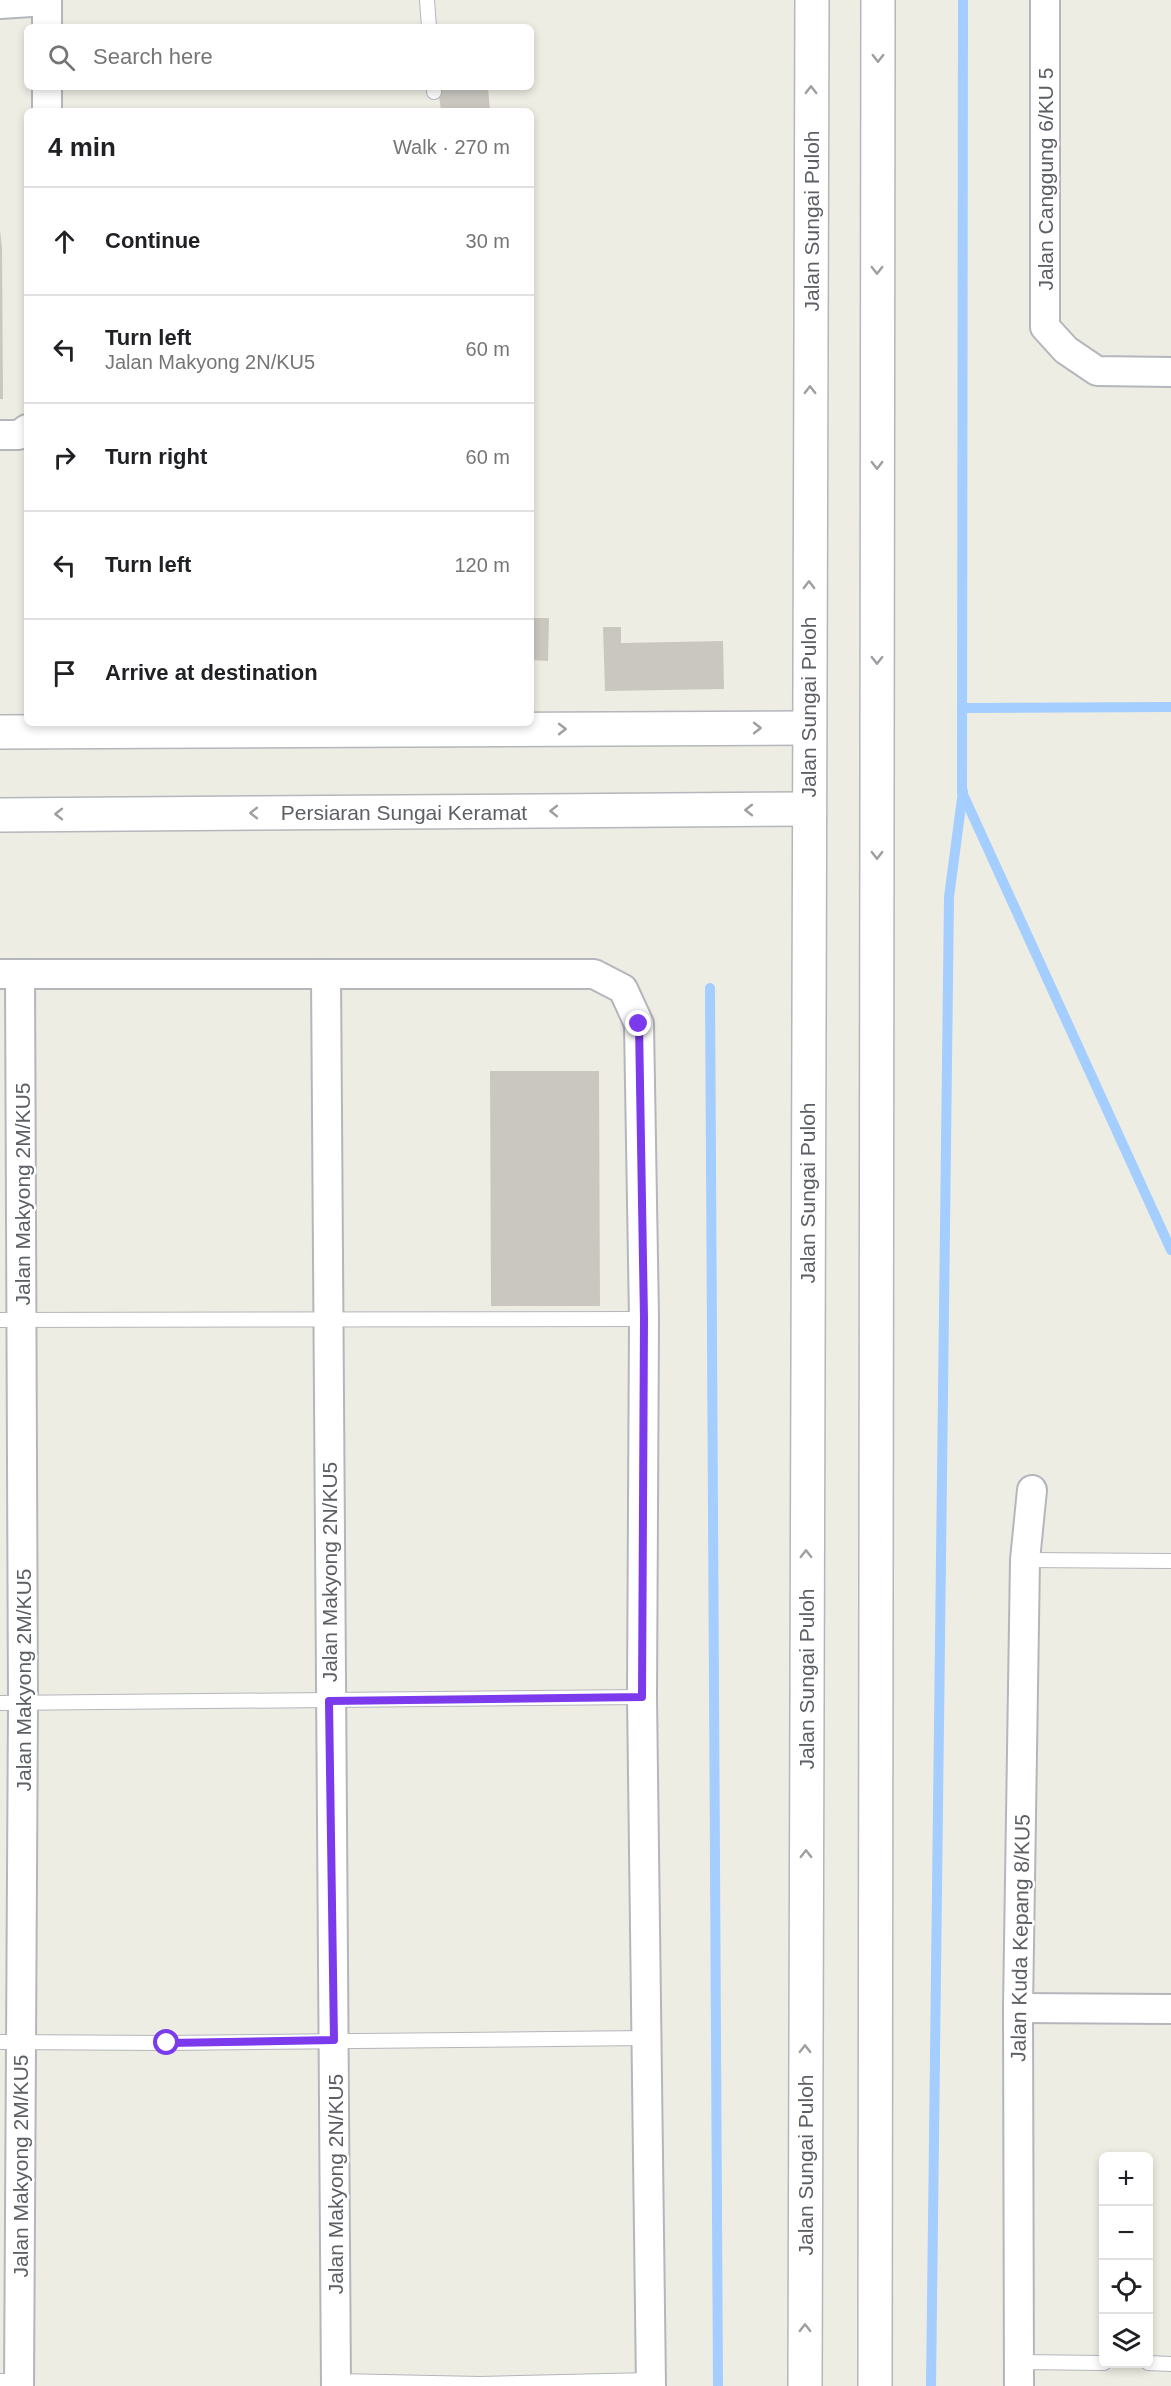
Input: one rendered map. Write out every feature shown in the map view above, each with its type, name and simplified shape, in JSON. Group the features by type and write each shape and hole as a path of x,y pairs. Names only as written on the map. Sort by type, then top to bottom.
{"street":[{"name":"Jalan Sungai Puloh","path":"805,2386 808,728 812,0"},
{"path":"875,2386 878,0"},
{"name":"Jalan Canggung 6/KU 5","path":"1045,0 1045,327 1066,350 1097,371 1171,372"},
{"path":"0,4 47,9"},
{"path":"47,90 47,108"},
{"path":"0,435 19,435 24,431"},
{"path":"0,732 808,728"},
{"name":"Persiaran Sungai Keramat","path":"0,814 808,809"},
{"path":"10,974 594,974 622,989 639,1024 644,1319 642,1697 651,2383"},
{"name":"Jalan Makyong 2M/KU5","path":"10,974 12,2383"},
{"name":"Jalan Makyong 2N/KU5","path":"326,974 329,1701 336,2384"},
{"name":"Jalan Kuda Kepang 8/KU5","path":"1019,2374 1018,2008 1025,1560 1032,1490"},
{"path":"1018,2008 1171,2009"}],"lane":[{"path":"427,0 429,24"},
{"path":"11,1320 644,1319"},
{"path":"1025,1560 1171,1561"},
{"path":"12,1704 642,1697"},
{"path":"10,2042 646,2038"},
{"path":"1019,2374 1099,2364"},
{"path":"1153,2364 1171,2364"},
{"path":"336,2384 651,2383"}],"building":[{"path":"438,90 488,90 490,108 441,108"},
{"path":"0,230 2,248 3,399 0,399"},
{"path":"534,618 549,618 548,661 534,660"},
{"path":"603,627 621,627 621,643 723,641 724,689 605,691"},
{"path":"490,1071 599,1071 600,1306 491,1306"}],"waterway":[{"path":"963,0 962,792 1171,1250"},
{"path":"962,708 1171,707"},
{"path":"931,2386 949,897 963,791"},
{"path":"710,988 718,2386"}],"route":[{"path":"167,2043 334,2040 329,1701 642,1697 644,1319 639,1024"}]}
